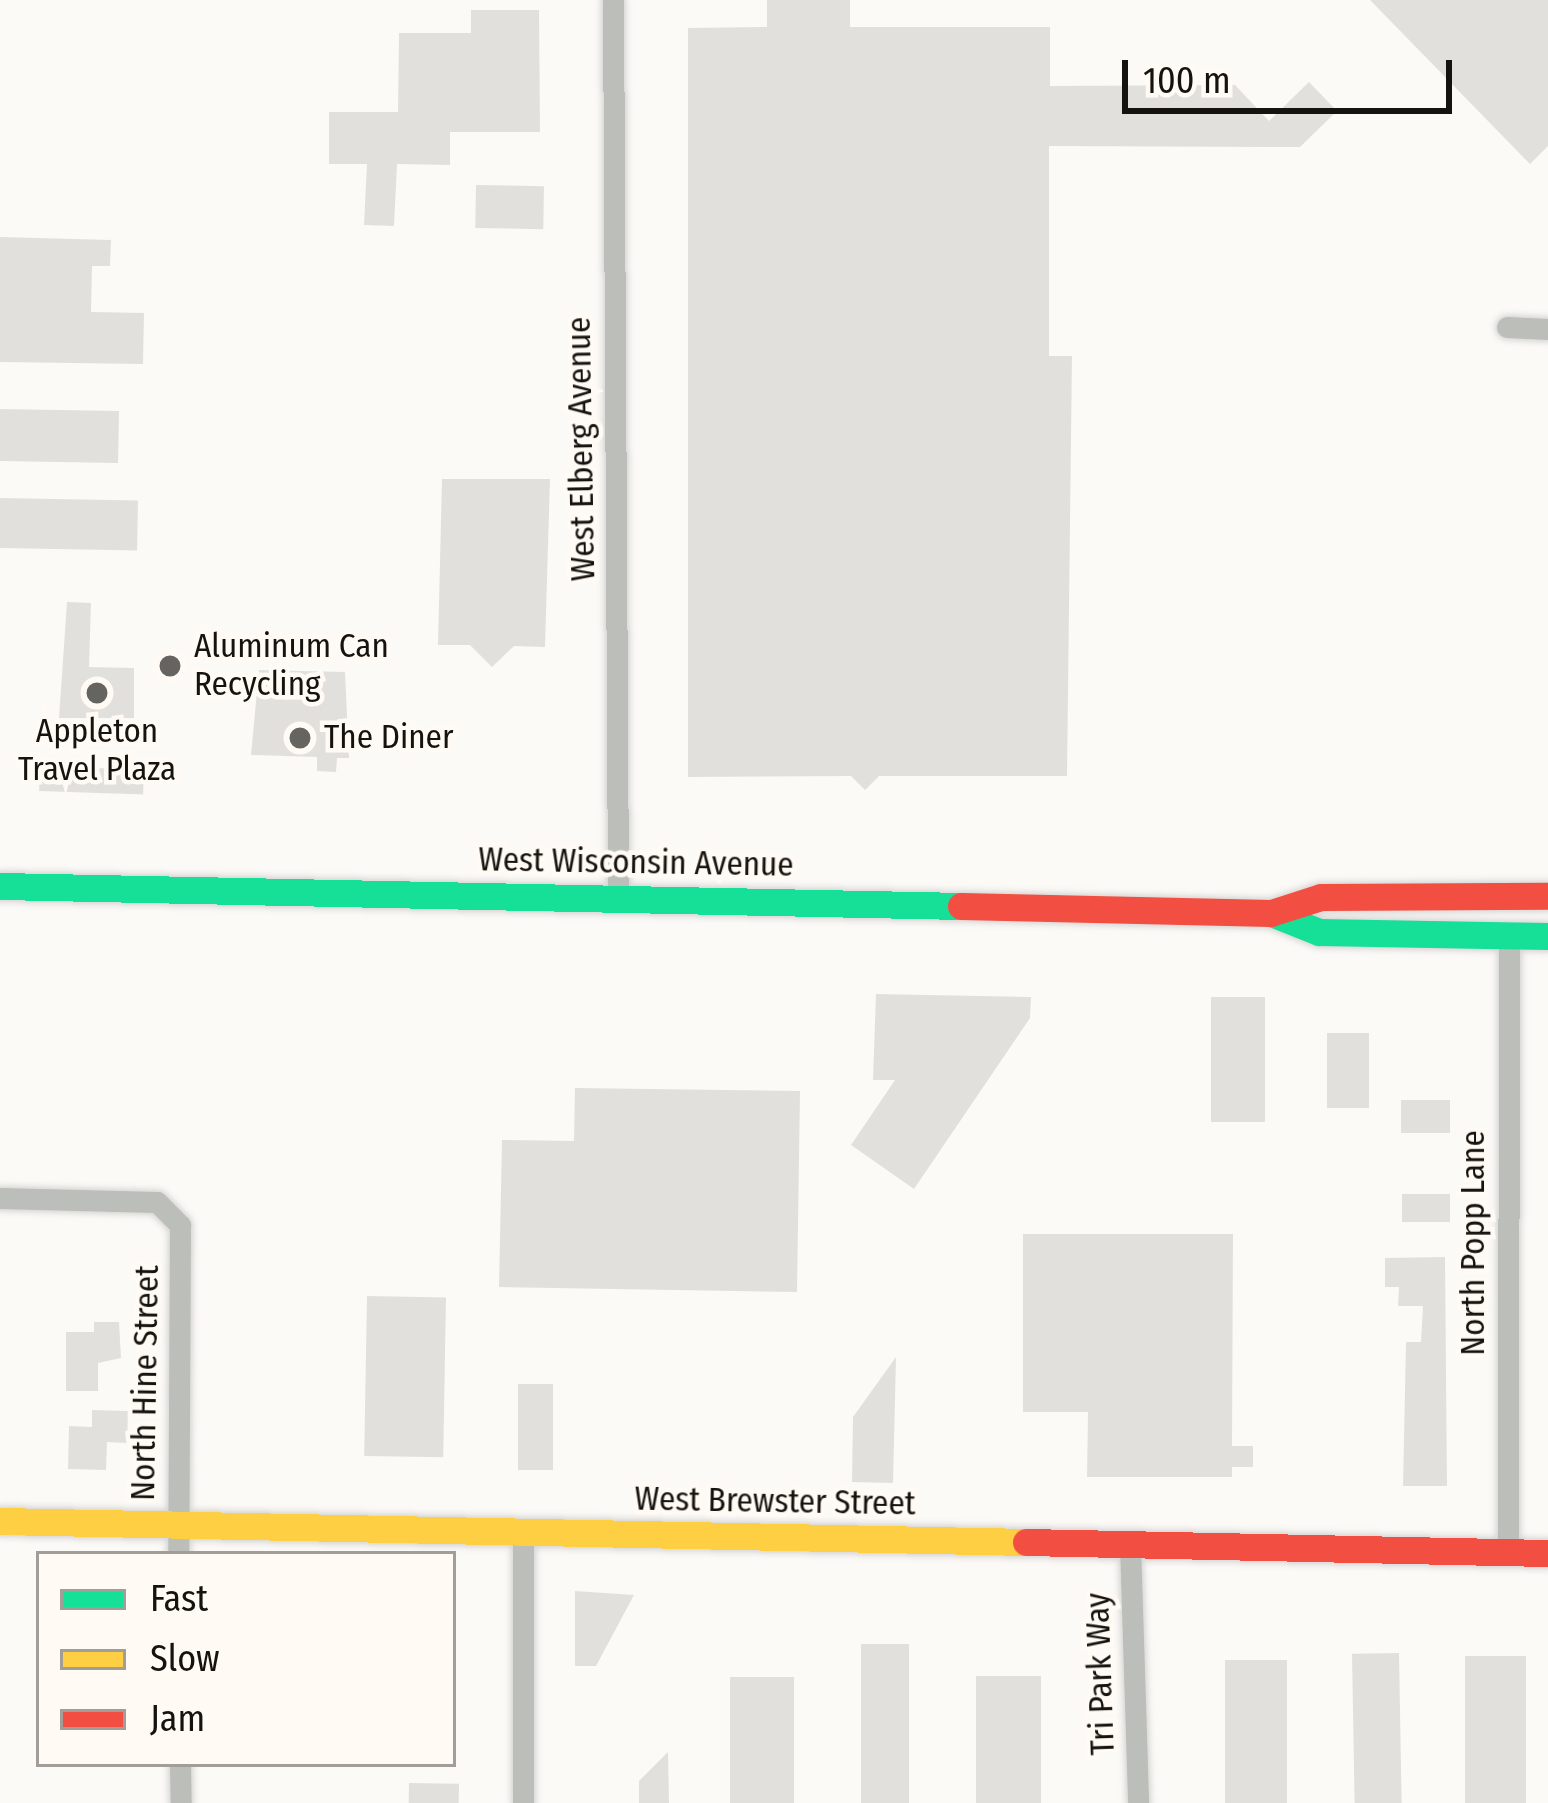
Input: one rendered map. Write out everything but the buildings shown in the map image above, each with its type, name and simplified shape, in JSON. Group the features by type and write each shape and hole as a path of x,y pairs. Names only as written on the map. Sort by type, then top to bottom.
{"main road":[{"name":"West Wisconsin Avenue","path":"0,886 1271,913 1321,897 1548,896"},
{"name":"West Wisconsin Avenue","path":"1271,913 1319,932 1548,936"},
{"name":"West Brewster Street","path":"0,1521 177,1521 1548,1553"}],"street":[{"name":"West Elberg Avenue","path":"613,0 618,898"},
{"path":"1507,328 1548,328"},
{"name":"North Popp Lane","path":"1508,1551 1509,935"},
{"name":"North Hine Street","path":"0,1198 158,1202 174,1214 178,1551"},
{"path":"523,1532 523,1803"},
{"name":"Tri Park Way","path":"1130,1544 1138,1803"},
{"path":"180,1767 181,1803"}],"traffic: fast":[{"path":"0,886 961,906"},
{"path":"1271,913 1319,932 1548,936"}],"traffic: slow":[{"path":"0,1521 1026,1542"}],"traffic: jam":[{"path":"961,906 1271,913 1321,897 1548,896"},
{"path":"1026,1542 1548,1553"}],"place":[{"name":"Aluminum Can Recycling","path":"170,666"},
{"name":"Appleton Travel Plaza","path":"97,693"},
{"name":"The Diner","path":"300,738"}]}
